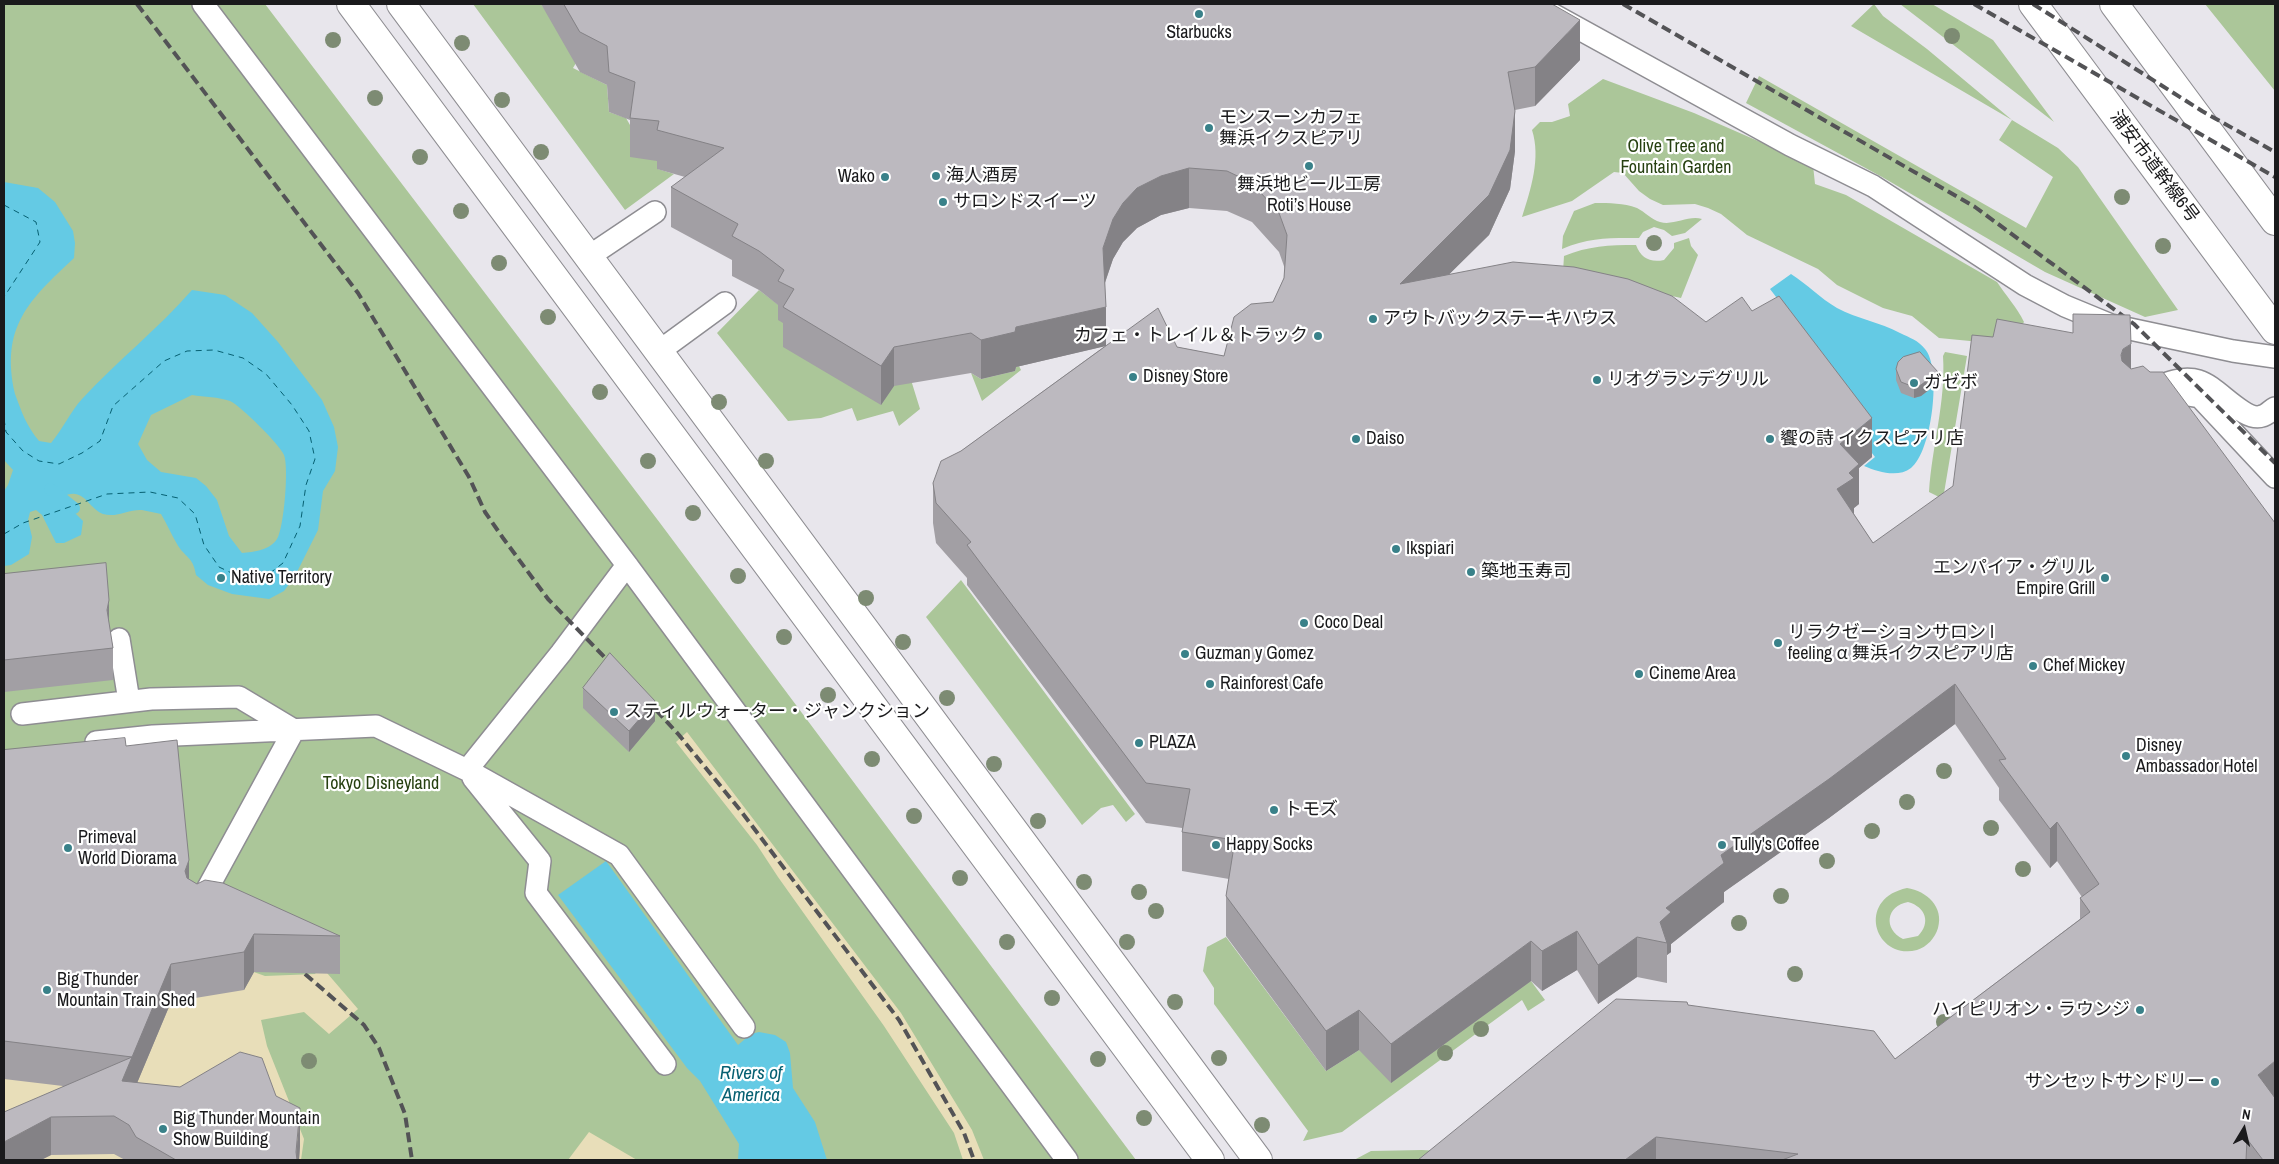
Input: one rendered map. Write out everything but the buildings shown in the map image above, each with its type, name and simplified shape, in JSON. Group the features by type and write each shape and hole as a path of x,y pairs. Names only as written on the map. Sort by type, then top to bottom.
{"street":[{"path":"351,4 1210,1160"},
{"path":"401,4 1258,1160"},
{"name":"浦安市道幹線6号","path":"2033,4 2275,330"},
{"path":"2114,4 2275,221"}],"lane":[{"path":"203,4 627,565 1067,1160"},
{"path":"1534,4 1790,145 1873,186 2025,285 2065,306 2111,325 2233,351 2275,357"},
{"path":"588,256 655,212"},
{"path":"658,352 725,303"},
{"path":"2133,396 2174,380 2198,380 2215,389 2236,407 2252,416 2261,417 2275,408"},
{"path":"2154,400 2188,395 2200,397 2275,477"},
{"path":"466,770 561,653 627,565"},
{"path":"120,638 129,701"},
{"path":"22,714 151,699 239,697 294,730"},
{"path":"73,744 153,736 376,726 466,770 619,854 744,1027"},
{"path":"196,909 294,730"},
{"path":"466,770 540,861 536,893 665,1064"}],"green space":[{"name":"Tokyo Disneyland","path":"4,4 265,4 660,523 1136,1160 4,1160"},
{"path":"473,4 541,4 580,56 573,68 607,85 609,112 626,118 634,132 659,161 658,169 674,174 625,210"},
{"path":"1874,4 1883,16 1927,49 2012,120 1851,26"},
{"path":"1900,4 1932,4 1993,40 2054,122"},
{"path":"2205,4 2275,4 2275,91"},
{"path":"1759,76 2026,228 2053,177 1999,140 2012,120 2058,148 2078,167 2178,310 2145,317 2045,272 1882,177 1746,103"},
{"name":"Olive Tree and Fountain Garden","path":"1603,79 1694,113 1813,165 1815,184 1846,195 1997,282 2024,322 2012,339 2001,344 1939,338 1912,316 1883,308 1837,285 1818,269 1747,235 1721,214 1695,204 1663,205 1650,199 1639,191 1623,173 1614,172 1572,201 1522,217 1534,174 1535,141 1532,130 1540,122 1552,122 1570,116 1568,104"},
{"path":"1595,203 1632,206 1651,218 1665,223 1692,218 1702,219 1685,233 1672,236 1664,230 1654,227 1643,232 1639,238 1591,240 1562,249 1563,236 1574,211"},
{"path":"1689,238 1691,246 1698,255 1681,298 1563,272 1564,256 1582,250 1608,246 1636,245 1643,256 1650,260 1659,261 1664,260 1674,248 1674,243"},
{"path":"759,290 784,309 907,367 920,409 899,426 893,411 857,421 852,408 821,418 788,421 717,333"},
{"path":"1945,352 1967,356 1943,499 1929,492 1941,407 1943,356"},
{"path":"1019,366 1021,370 982,401 971,373 981,379 1015,371 1016,367"},
{"path":"961,580 1135,814 1126,822 1113,805 1101,808 1082,825 926,617"},
{"path":"1907,888 1914,890 1927,896 1936,907 1939,913 1937,932 1933,939 1924,947 1917,950 1902,951 1890,946 1882,938 1877,927 1876,915 1881,904 1891,894","holes":["1908,902 1914,904 1925,916 1924,926 1918,936 1903,939 1892,930 1890,924 1891,913 1901,904"]},
{"path":"1226,937 1326,1071 1359,1050 1531,981 1545,1000 1528,1011 1522,1000 1342,1132 1303,1141 1308,1131 1214,1004 1214,988 1203,971 1207,947"},
{"path":"1422,1150 1458,1152 1447,1160 1354,1160 1371,1151"}],"sand":[{"path":"687,732 901,1013 972,1130 984,1160 963,1160 954,1133 884,1026 757,845 676,742"},
{"path":"206,955 265,976 315,974 321,966 358,1009 329,1034 304,1012 261,1020 267,1046 304,1139 301,1160 4,1160 4,1036"},
{"path":"589,1132 637,1160 568,1160"}],"water":[{"path":"4,182 38,188 55,202 73,231 75,243 74,258 32,302 22,317 15,333 11,371 15,394 22,413 39,441 51,443 82,399 192,290 225,295 252,313 278,342 322,400 334,427 338,447 335,471 323,491 318,530 295,576 284,591 269,599 232,594 208,585 196,575 193,564 180,549 161,514 142,510 113,515 103,514 76,494 64,496 63,501 83,521 81,535 64,543 56,543 42,515 36,510 30,512 28,520 32,537 29,554 11,565 4,566 4,491 13,470 4,460","holes":["192,395 226,400 235,404 268,435 284,455 286,472 284,511 280,533 270,546 257,551 242,553 229,536 217,500 206,486 196,478 161,472 147,460 138,444 151,415"]},
{"path":"1791,274 1837,308 1892,329 1917,341 1925,349 1930,359 1933,373 1932,410 1924,445 1918,459 1911,468 1900,473 1894,473 1882,472 1864,466 1875,457 1768,318 1783,306 1770,289"},
{"name":"Rivers of America","path":"606,861 738,1045 751,1034 759,1032 775,1035 786,1042 790,1053 793,1088 815,1122 827,1160 738,1160 739,1144 700,1081 687,1068 558,895"}],"waterway":[{"path":"50,489 74,508"}],"ferry route":[{"path":"4,205 36,222 40,242 4,297"},
{"path":"4,419 6,432 23,451 39,461 59,464 82,453 100,441 113,406 164,361 187,351 214,350 243,358 266,374 292,405 309,431 315,459 306,485 300,526 283,563 265,577 242,578 219,567 204,545 195,514 178,498 150,492 107,494 23,523 4,534"}],"railway":[{"path":"137,4 358,293 469,477 485,512 503,538 548,599 616,669"},
{"path":"1623,4 1975,207 2134,324 2275,463"},
{"path":"1974,4 2275,177"},
{"path":"2033,4 2202,111 2275,152"},
{"path":"646,699 679,735 740,810 899,1020 964,1133 974,1160"},
{"path":"305,974 364,1025 379,1048 405,1114 412,1160"}],"place":[{"name":"Starbucks","path":"1199,14"},
{"name":"モンスーンカフェ 舞浜イクスピアリ","path":"1209,128"},
{"name":"舞浜地ビール工房 Roti’s House","path":"1309,166"},
{"name":"海人酒房","path":"936,176"},
{"name":"Wako","path":"885,177"},
{"name":"サロンドスイーツ","path":"943,202"},
{"name":"アウトバックステーキハウス","path":"1373,319"},
{"name":"カフェ・トレイル＆トラック","path":"1318,336"},
{"name":"Disney Store","path":"1133,377"},
{"name":"リオグランデグリル","path":"1597,380"},
{"name":"ガゼボ","path":"1914,383"},
{"name":"Daiso","path":"1356,439"},
{"name":"饗の詩 イクスピアリ店","path":"1770,439"},
{"name":"Ikspiari","path":"1396,549"},
{"name":"築地玉寿司","path":"1471,572"},
{"name":"Native Territory","path":"221,578"},
{"name":"エンパイア・グリル Empire Grill","path":"2105,578"},
{"name":"Coco Deal","path":"1304,623"},
{"name":"リラクゼーションサロン I feeling α 舞浜イクスピアリ店","path":"1778,643"},
{"name":"Guzman y Gomez","path":"1185,654"},
{"name":"Chef Mickey","path":"2033,666"},
{"name":"Cineme Area","path":"1639,674"},
{"name":"Rainforest Cafe","path":"1210,684"},
{"name":"スティルウォーター・ジャンクション","path":"614,712"},
{"name":"PLAZA","path":"1139,743"},
{"name":"Disney Ambassador Hotel","path":"2126,756"},
{"name":"トモズ","path":"1274,810"},
{"name":"Happy Socks","path":"1216,845"},
{"name":"Tully's Coffee","path":"1722,845"},
{"name":"Primeval World Diorama","path":"68,848"},
{"name":"Big Thunder Mountain Train Shed","path":"47,990"},
{"name":"ハイピリオン・ラウンジ","path":"2140,1010"},
{"name":"サンセットサンドリー","path":"2215,1082"},
{"name":"Big Thunder Mountain Show Building","path":"163,1129"}]}
